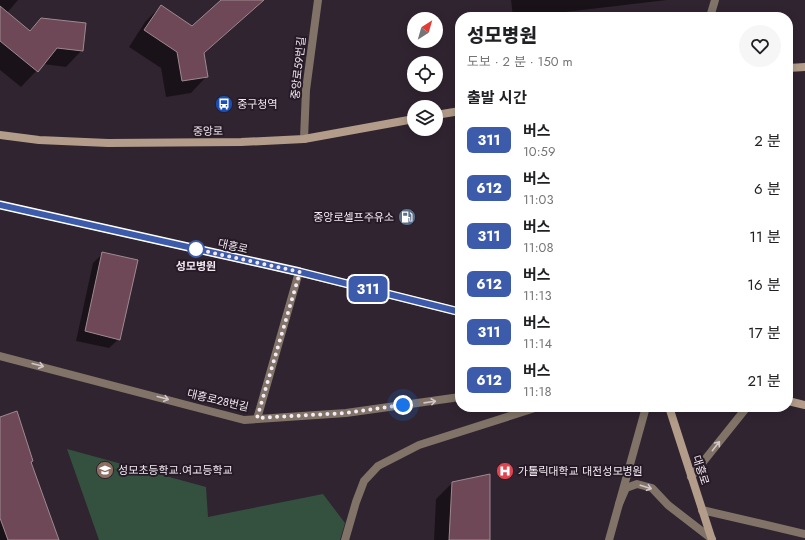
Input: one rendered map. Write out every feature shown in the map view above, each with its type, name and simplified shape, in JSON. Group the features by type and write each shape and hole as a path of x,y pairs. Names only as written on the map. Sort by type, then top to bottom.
{"main road":[{"path":"793,68 805,67"},
{"path":"443,114 455,112"},
{"name":"중앙로","path":"0,135 39,140 108,143 241,142 304,139 407,120"},
{"name":"대흥로","path":"0,205 300,272 455,311"},
{"path":"793,402 805,405"},
{"name":"대흥로","path":"671,412 712,539"}],"street":[{"name":"중앙로59번길","path":"304,139 306,90 318,0"},
{"path":"711,12 714,0"},
{"path":"257,418 300,272"},
{"name":"대흥로28번길","path":"0,356 244,420 346,413 455,398"},
{"path":"345,540 364,480 378,466 419,445 522,412"},
{"path":"610,540 618,504 645,412"},
{"path":"691,477 743,412"},
{"path":"618,504 626,488 637,484 652,488 668,505 712,539"},
{"path":"702,510 805,534"}],"green space":[{"path":"67,449 206,487 208,517 323,494 345,523 340,540 99,540"}],"building":[{"path":"221,0 264,0 204,53 208,77 182,81 177,52 144,30 161,5 192,26"},
{"path":"0,6 30,31 41,18 86,23 83,51 57,48 38,72 0,41"},
{"path":"102,252 138,260 120,340 85,331"},
{"path":"17,411 33,461 31,462 59,540 8,540 0,518 0,417"},
{"path":"490,474 490,540 449,540 452,482"}],"bus line":[{"name":"311","path":"0,205 300,272 455,311"}],"place":[{"name":"중구청역","path":"224,104"},
{"name":"중앙로셀프주유소","path":"407,217"},
{"name":"성모병원","path":"196,249"},
{"name":"성모초등학교.여고등학교","path":"105,470"},
{"name":"가톨릭대학교 대전성모병원","path":"505,471"}],"route":[{"path":"196,249 300,272 257,418 346,413 403,405"}]}
